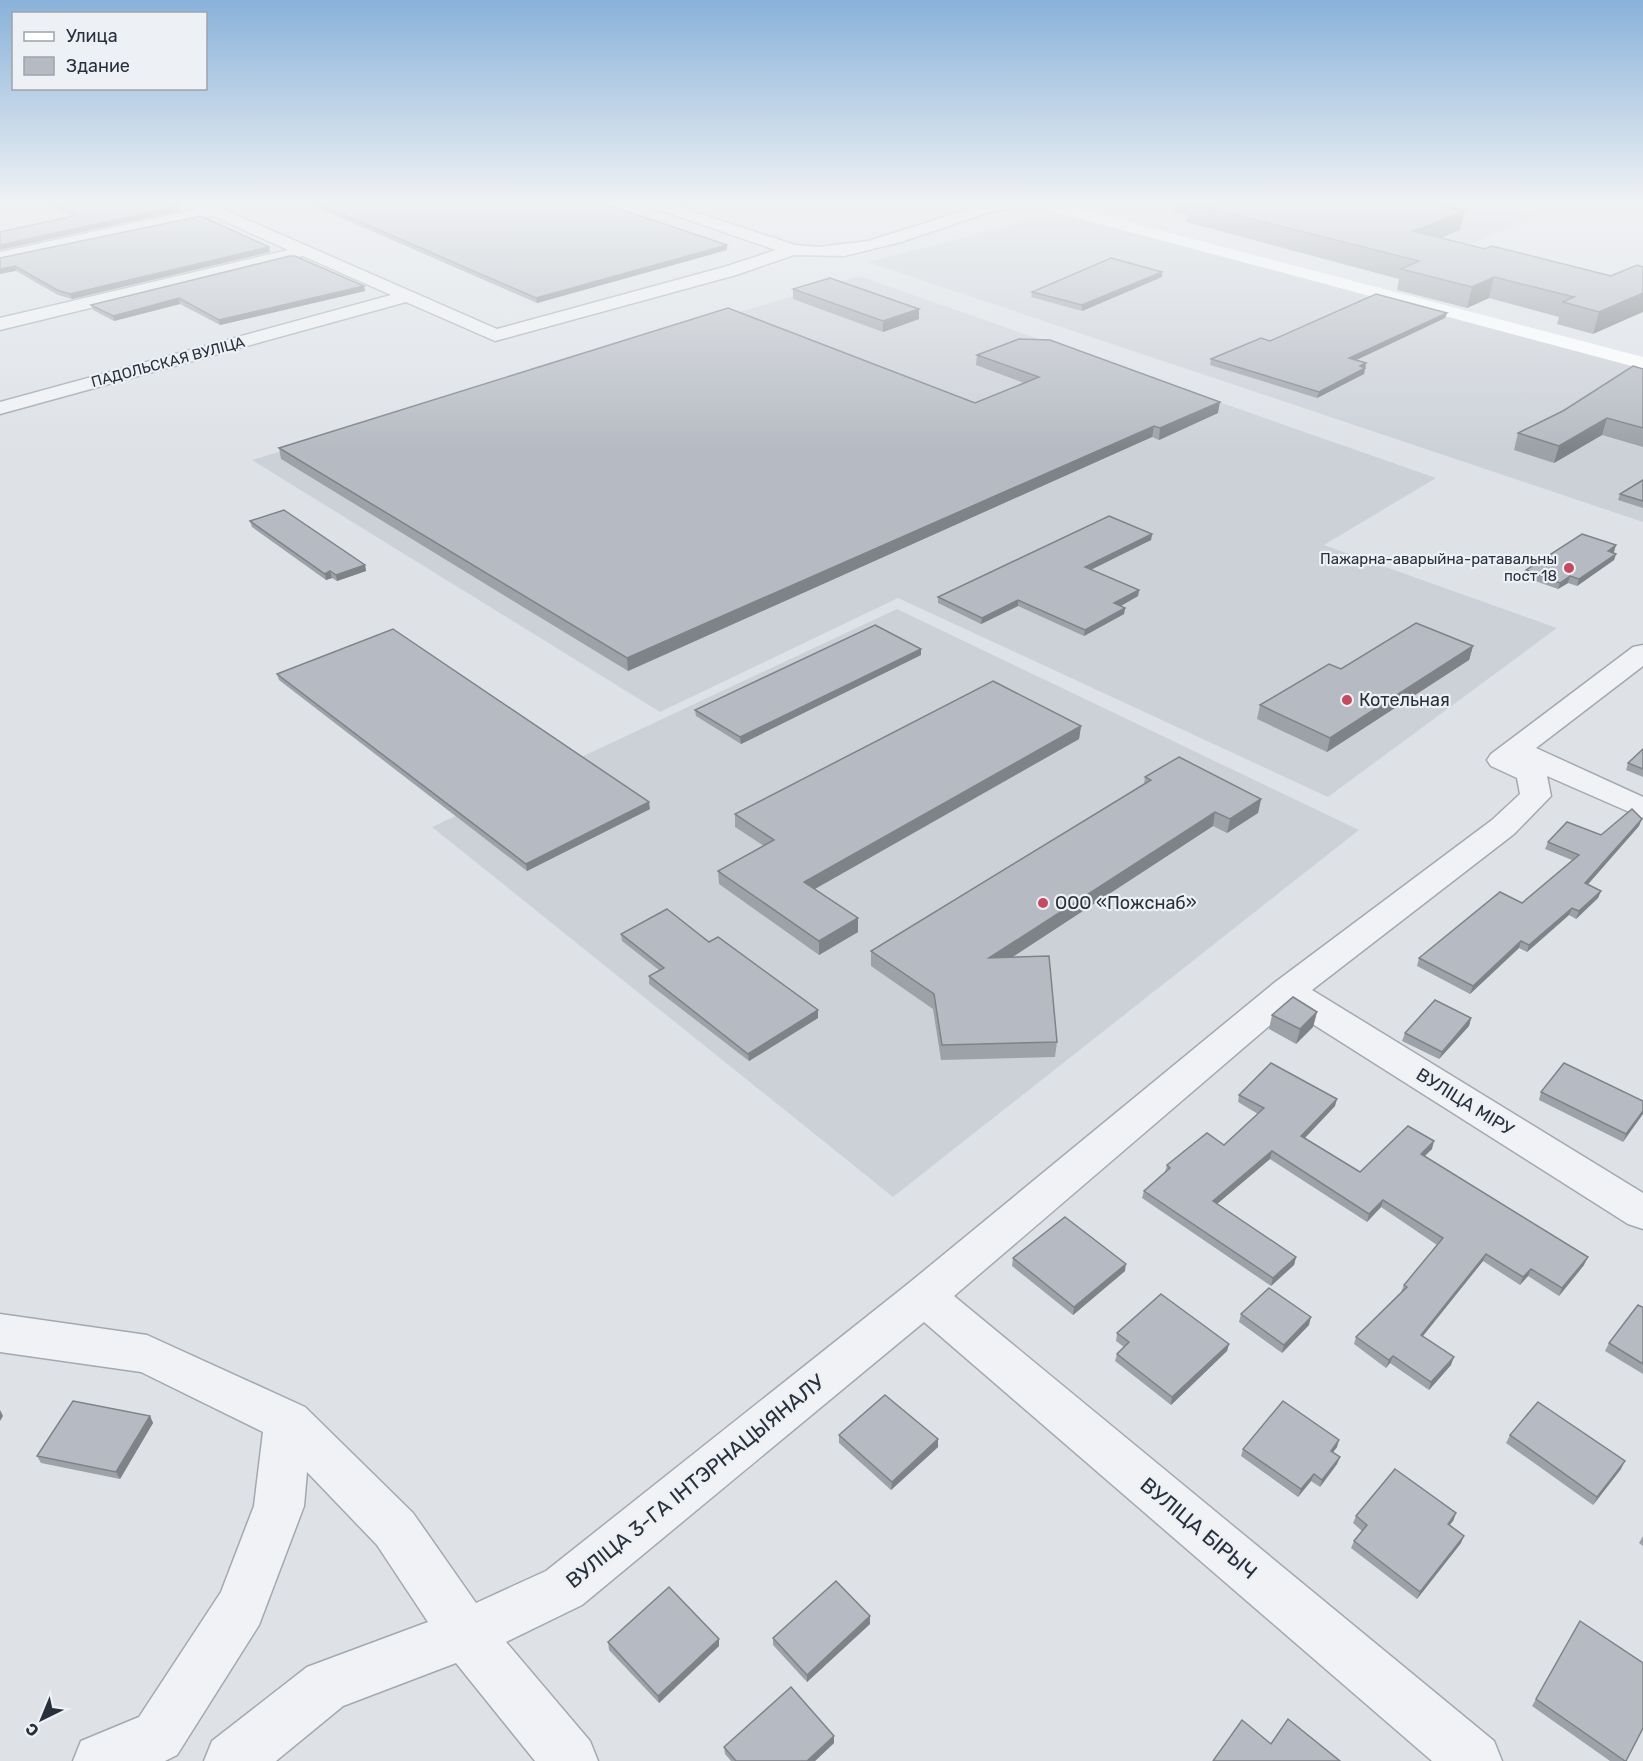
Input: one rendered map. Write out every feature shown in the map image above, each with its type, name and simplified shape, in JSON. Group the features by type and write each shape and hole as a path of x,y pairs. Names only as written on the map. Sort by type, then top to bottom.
{"street":[{"path":"0,324 161,285"},
{"path":"379,285 495,336 679,285"},
{"path":"1353,285 1643,363"},
{"name":"ПАДОЛЬСКАЯ ВУЛІЦА","path":"0,408 405,297"},
{"path":"1643,653 1515,750 1643,808"},
{"name":"ВУЛІЦА 3-ГА ІНТЭРНАЦЫЯНАЛУ","path":"232,1761 326,1686 466,1634 564,1588 924,1296 1287,992 1503,827 1536,796 1531,773 1502,760 1515,750"},
{"name":"ВУЛІЦА МІРУ","path":"1287,992 1643,1213"},
{"name":"ВУЛІЦА БІРЫЧ","path":"924,1296 1474,1761"},
{"path":"0,1333 147,1354 288,1421 395,1529 466,1634 570,1761"},
{"path":"101,1761 158,1736 241,1607 279,1506 288,1421"}],"shaded area":[{"path":"829,285 885,285 1436,478 1324,545 1557,628 1328,797 898,598 660,712 252,460"},
{"path":"937,285 1335,285 1643,368 1643,522"},
{"path":"897,609 1359,830 893,1197 432,827"}],"building":[{"path":"49,285 107,285 70,294"},
{"path":"171,285 364,286 219,320 179,298 113,316 91,305"},
{"path":"506,285 582,285 536,298"},
{"path":"806,285 851,285 919,309 883,321 793,289"},
{"path":"1048,285 1130,285 1082,305 1032,292"},
{"path":"1527,285 1643,285 1643,293 1599,312 1563,302 1574,297"},
{"path":"1376,294 1447,313 1349,358 1366,363 1360,366 1365,368 1319,392 1211,359 1261,338 1270,341"},
{"path":"728,308 975,403 1039,377 977,355 1019,339 1050,340 1220,402 1160,428 1154,426 627,658 279,448"},
{"path":"1633,366 1643,369 1643,428 1607,418 1559,446 1518,433 1563,411"},
{"path":"1643,480 1643,501 1620,494"},
{"path":"284,510 365,565 336,575 330,571 325,574 250,521"},
{"path":"1109,516 1152,534 1085,567 1139,590 1114,603 1125,608 1085,630 1018,600 982,618 938,597"},
{"name":"Пажарна-аварыйна-ратавальны пост 18","path":"1582,534 1616,545 1608,551 1616,554 1579,579 1570,576 1560,583 1526,570"},
{"name":"Котельная","path":"1416,623 1473,646 1330,738 1260,705 1329,664 1341,669"},
{"path":"875,625 921,649 740,737 695,710"},
{"path":"393,629 649,802 526,864 277,674"},
{"path":"993,681 1081,726 804,882 858,918 819,941 718,871 774,840 735,814"},
{"path":"1643,749 1643,769 1628,763"},
{"path":"1179,757 1261,799 1230,819 1215,812 989,958 1049,956 1057,1042 942,1045 934,994 871,951 1151,780 1145,777"},
{"path":"1632,809 1642,819 1585,883 1601,891 1579,911 1572,908 1529,945 1521,941 1473,986 1419,958 1500,892 1522,903 1579,855 1548,842 1567,822 1601,835"},
{"path":"667,909 709,942 718,937 818,1010 748,1054 649,976 664,968 621,934"},
{"path":"1293,997 1317,1012 1300,1029 1272,1015"},
{"path":"1435,1000 1471,1018 1442,1052 1405,1033"},
{"path":"1271,1063 1337,1099 1301,1136 1360,1172 1408,1126 1434,1141 1421,1154 1588,1257 1562,1288 1531,1269 1523,1277 1486,1254 1421,1335 1454,1357 1431,1382 1393,1356 1389,1360 1356,1337 1407,1287 1404,1285 1443,1238 1383,1200 1369,1214 1272,1151 1213,1201 1296,1257 1273,1278 1144,1191 1170,1168 1167,1165 1207,1133 1224,1145 1264,1108 1239,1095"},
{"path":"1564,1063 1643,1101 1643,1111 1626,1134 1541,1092"},
{"path":"1065,1217 1126,1264 1074,1307 1013,1258"},
{"path":"1269,1288 1311,1317 1284,1345 1241,1314"},
{"path":"1161,1294 1229,1344 1172,1397 1117,1354 1129,1342 1117,1333"},
{"path":"1638,1305 1643,1307 1643,1364 1609,1343"},
{"path":"885,1395 938,1439 892,1482 839,1435"},
{"path":"73,1401 150,1416 116,1472 37,1456"},
{"path":"1283,1401 1339,1440 1331,1451 1340,1457 1322,1480 1314,1474 1301,1489 1243,1449"},
{"path":"1538,1402 1625,1461 1597,1497 1510,1435"},
{"path":"1395,1469 1456,1513 1448,1524 1464,1536 1420,1592 1354,1541 1367,1525 1356,1516"},
{"path":"836,1581 870,1616 807,1675 773,1638"},
{"path":"669,1587 719,1639 658,1696 608,1642"},
{"path":"1580,1621 1643,1663 1643,1728 1626,1761 1536,1699"},
{"path":"791,1687 834,1736 807,1761 736,1761 724,1747"},
{"path":"1288,1719 1340,1761 1213,1761 1242,1720 1271,1744"}],"place":[{"name":"Пажарна-аварыйна-ратавальны пост 18","path":"1569,568"},
{"name":"Котельная","path":"1347,700"},
{"name":"ООО «Пожснаб»","path":"1043,903"}]}
